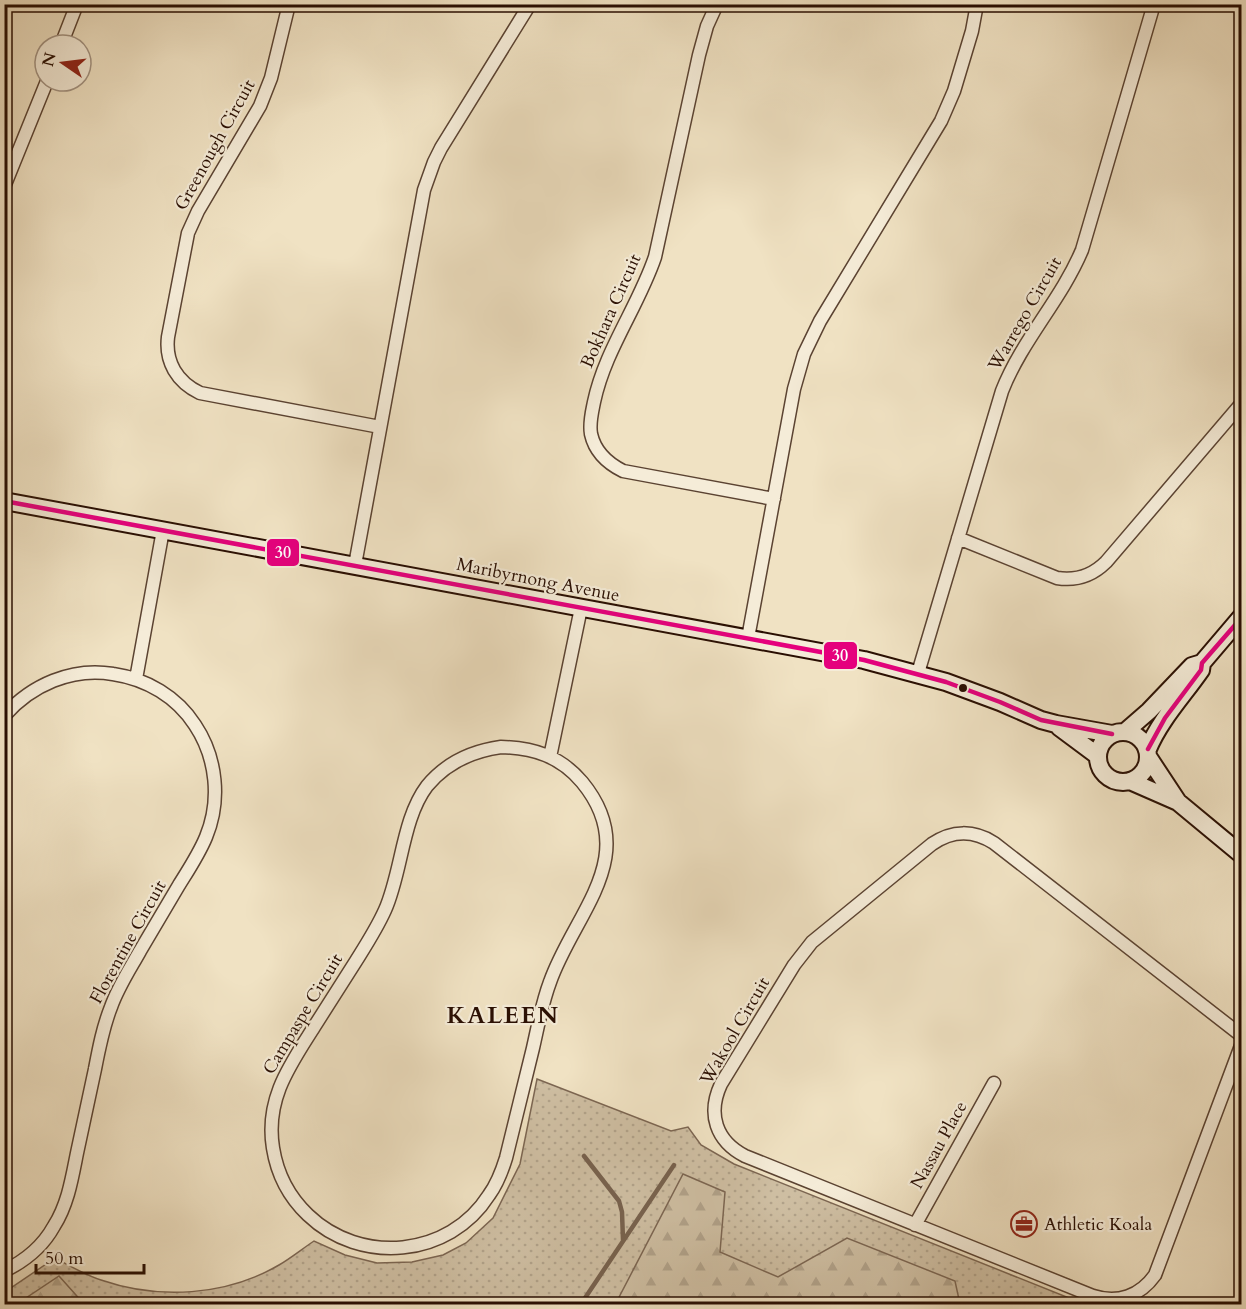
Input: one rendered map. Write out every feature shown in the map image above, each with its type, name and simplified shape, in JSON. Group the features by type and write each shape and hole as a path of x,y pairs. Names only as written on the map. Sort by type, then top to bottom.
{"street":[{"path":"66,33 77,4"},
{"name":"Greenough Circuit","path":"289,4 276,63 266,92 188,232 168,337 168,354 170,363 179,378 200,393 380,427"},
{"path":"355,565 421,204 429,176 448,135 530,4"},
{"name":"Bokhara Circuit","path":"717,4 707,26 699,55 655,257 601,376 591,416 591,433 602,456 623,471 774,499"},
{"path":"748,638 794,388 804,354 820,321 941,121 954,91 972,31 977,4"},
{"name":"Warrego Circuit","path":"918,674 1004,384 1017,358 1066,282 1082,250 1154,4"},
{"path":"4,187 42,93"},
{"path":"958,538 1057,578 1072,579 1088,575 1101,567 1242,403"},
{"name":"Maribyrnong Avenue","path":"4,501 864,660 965,688 1041,720 1119,733"},
{"path":"136,679 163,530"},
{"path":"550,757 581,608"},
{"path":"1202,663 1192,666 1149,711 1102,743 1098,756 1105,775 1117,782 1130,781 1143,772 1147,766 1148,753 1157,731 1167,715 1187,691 1201,670 1202,663 1242,616"},
{"name":"Florentine Circuit","path":"4,716 32,691 69,675 96,672 123,675 149,684 172,699 199,731 211,757 215,798 210,826 199,851 124,978 111,1007 101,1038 70,1188 60,1215 36,1250 4,1271"},
{"name":"Maribyrnong Avenue","path":"1056,724 1098,756"},
{"path":"1119,733 1139,737 1178,802"},
{"name":"Campaspe Circuit","path":"514,747 538,751 550,757 571,770 594,799 605,834 605,859 599,883 562,953 549,984 501,1172 480,1208 459,1227 446,1235 420,1245 392,1249 350,1242 314,1221 294,1200 280,1175 271,1133 274,1105 283,1078 379,923 391,895 414,810 426,788 454,762 483,750 514,747"},
{"path":"1130,781 1178,802 1242,855"},
{"name":"Wakool Circuit","path":"1242,1036 987,838 971,833 955,833 939,839 824,932 803,953 722,1084 715,1100 715,1117 720,1134 738,1152 1093,1296 1116,1300 1138,1292 1150,1281 1158,1268 1242,1043"},
{"name":"Nassau Place","path":"915,1225 994,1083"}],"green space":[{"path":"537,1079 671,1131 688,1127 701,1145 734,1164 1084,1304 5,1304 5,1292 55,1258 83,1273 123,1286 169,1292 192,1292 215,1289 259,1275 279,1265 314,1241 345,1255 377,1263 412,1262 443,1255 466,1243 493,1218 520,1164"},
{"path":"683,1174 725,1192 720,1252 778,1277 847,1238 955,1281 960,1304 616,1303"},
{"path":"59,1276 84,1304 17,1304"}],"waterway":[{"path":"584,1156 619,1201 622,1212 623,1240"},
{"path":"581,1304 674,1165"}],"transit line":[{"name":"30","path":"4,501 864,660 946,682 1041,720 1112,734"},
{"name":"30","path":"1148,749 1165,718 1201,670 1202,663 1242,617"}],"place":[{"name":"Athletic Koala","path":"1024,1224"}],"district":[{"name":"KALEEN","path":"503,1015"}]}
